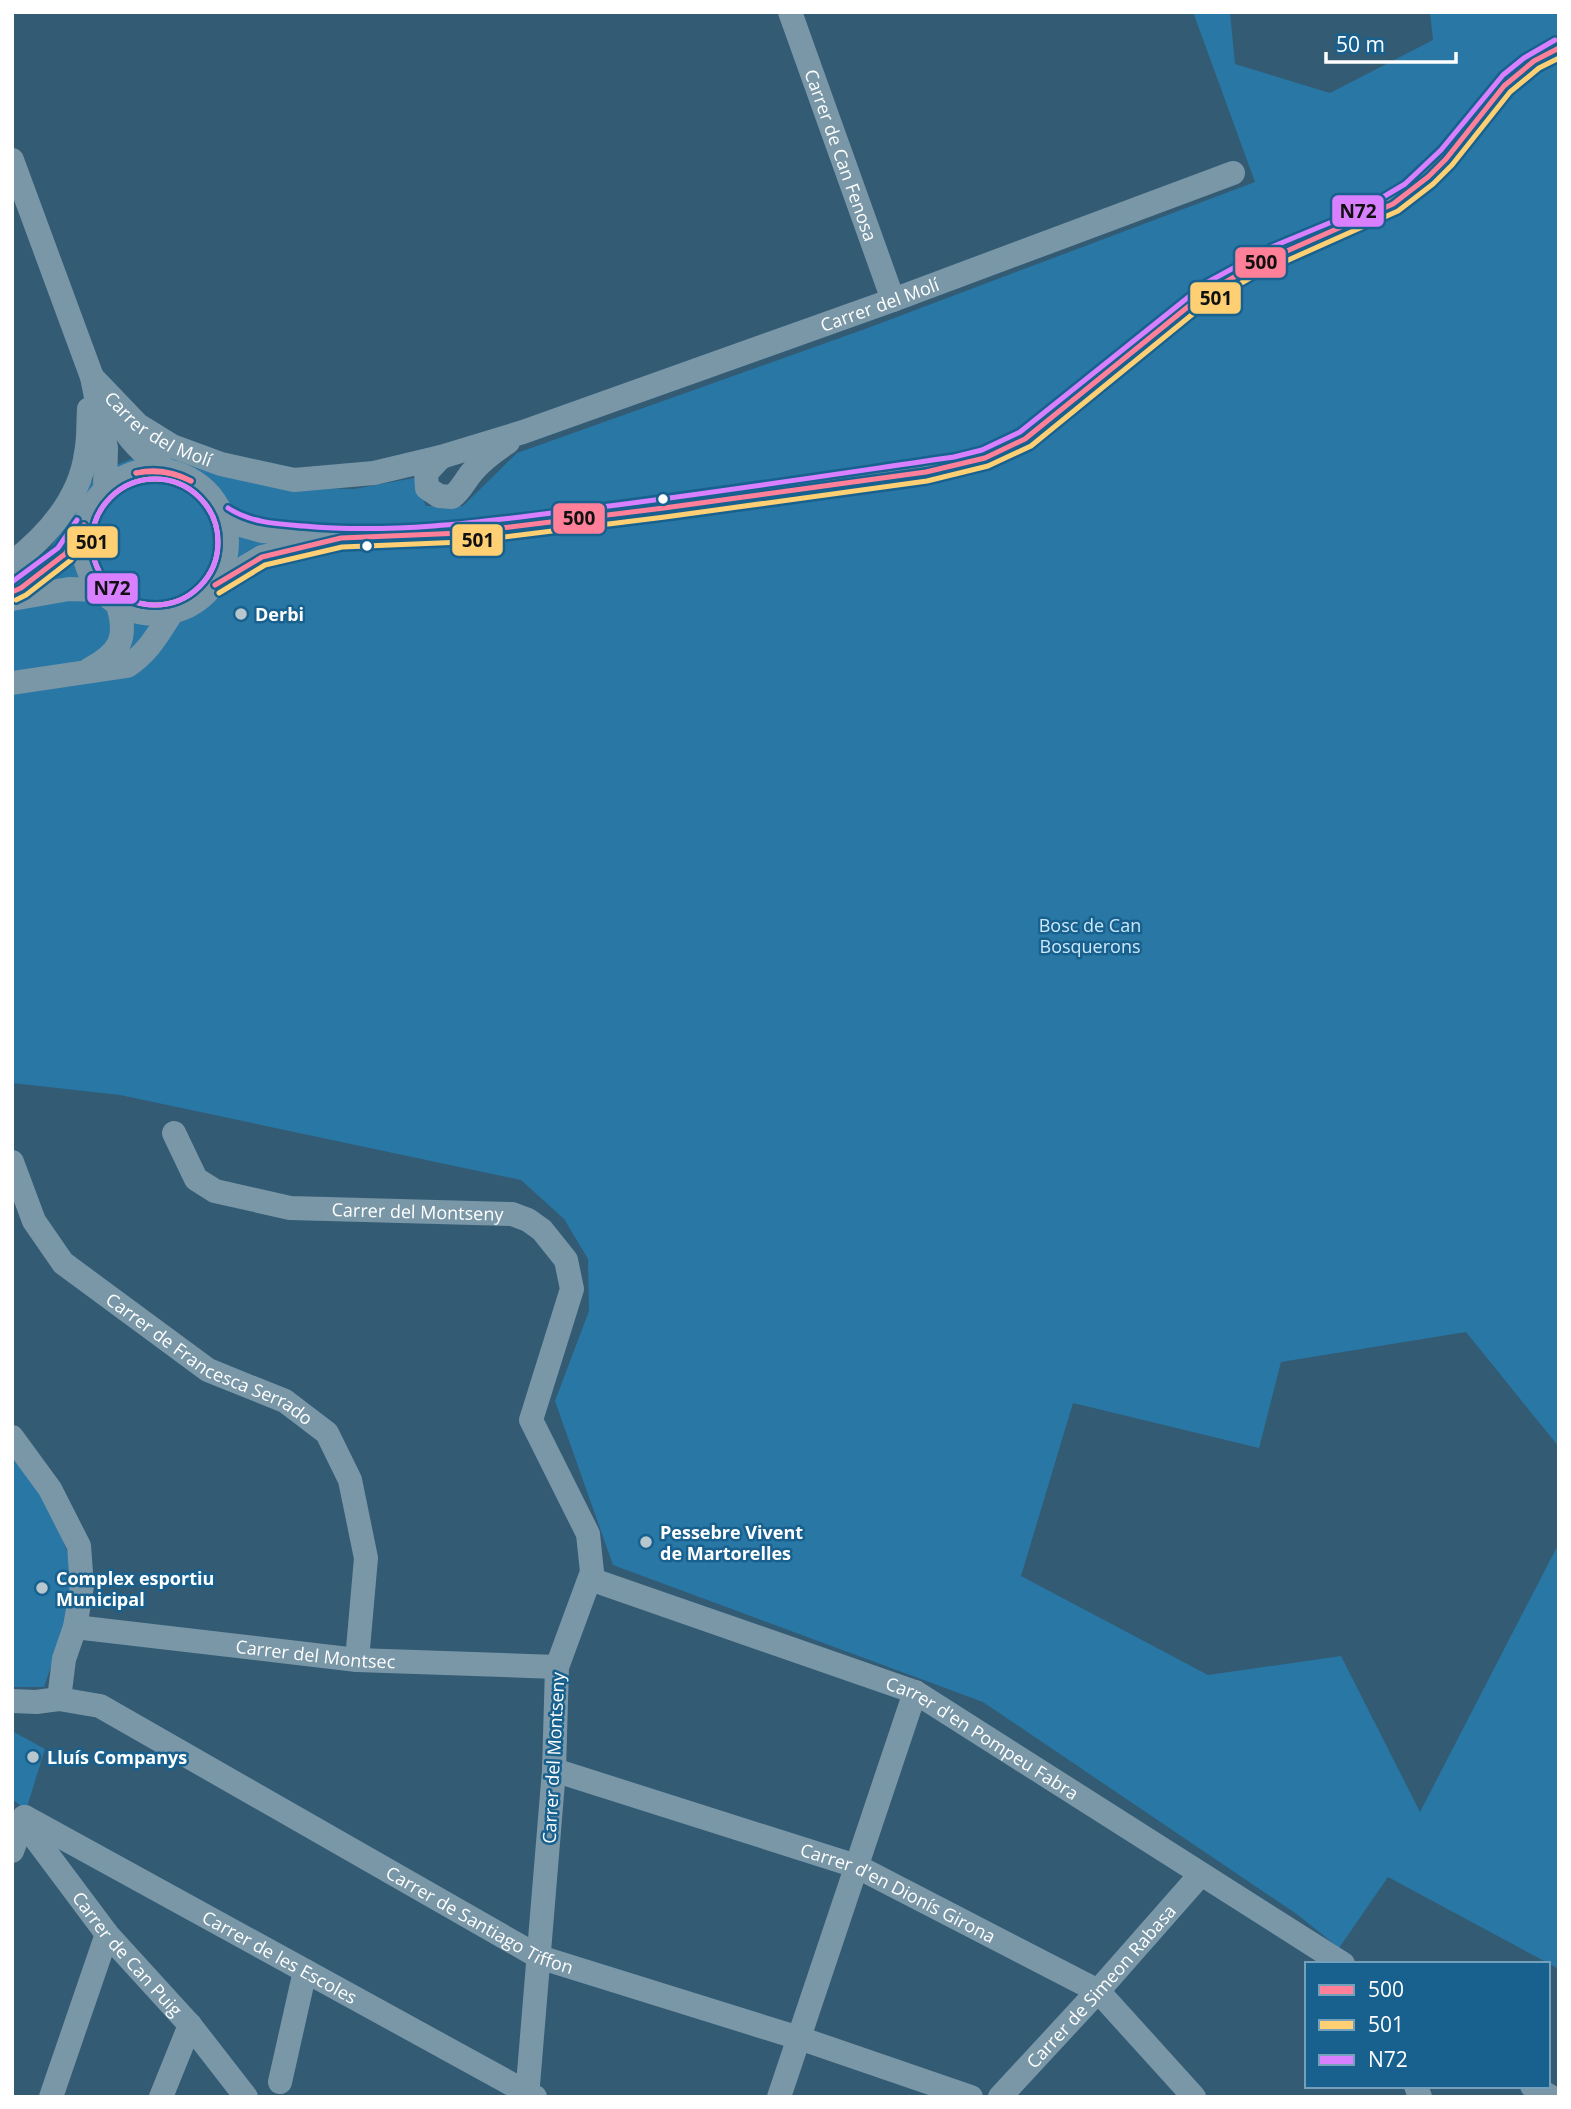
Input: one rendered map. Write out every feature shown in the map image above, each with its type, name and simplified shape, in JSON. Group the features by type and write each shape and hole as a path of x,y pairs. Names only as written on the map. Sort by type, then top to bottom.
{"street":[{"name":"Carrer de Can Fenosa","path":"790,12 893,300"},
{"path":"223,515 237,524 262,531 341,538 461,533 926,472 956,466 1011,447 1046,425 1165,325 1212,290 1253,266 1393,204 1446,159 1504,86 1534,61 1559,48"},
{"path":"12,160 92,377 106,448 105,488"},
{"name":"Carrer del Molí","path":"92,377 138,425 172,446 221,464 293,480 374,473 523,432 893,300 1233,173"},
{"name":"Carrer del Molí","path":"12,563 38,543 63,511 78,485 86,454 92,377"},
{"path":"92,377 129,440 148,458 197,484 215,502 223,515 227,530 226,559 215,585"},
{"name":"Carrer del Molí","path":"440,457 426,473 427,488 439,496 452,497 461,490 471,473 493,452 523,432"},
{"path":"12,592 65,554 105,488 136,472 169,471"},
{"path":"84,526 84,556 88,568 109,597 123,629 121,640 108,660 87,671"},
{"path":"12,599 69,589 109,597 140,612 172,614 193,605 215,585 262,557 341,538"},
{"path":"12,683 127,666 150,646 172,614"},
{"name":"Carrer del Montseny","path":"174,1133 196,1179 215,1191 290,1208 512,1214 528,1220 542,1230 566,1260 572,1289 531,1420 588,1534 592,1572 557,1667 554,1770 530,2096"},
{"name":"Carrer de Francesca Serrado","path":"12,1162 34,1221 63,1263 208,1370 285,1401 327,1433 350,1480 366,1558 357,1660"},
{"path":"12,1437 50,1489 79,1546 82,1586 75,1627 64,1659 59,1699"},
{"name":"Carrer d'en Pompeu Fabra","path":"590,1579 915,1692 1340,1962"},
{"name":"Carrer del Montsec","path":"75,1627 357,1660 557,1667"},
{"path":"779,2097 915,1692"},
{"name":"Carrer de Santiago Tiffon","path":"12,1701 59,1699 100,1706 539,1957 799,2038 971,2097"},
{"name":"Carrer d'en Dionís Girona","path":"554,1770 856,1866 1098,1991 1194,2097"},
{"path":"12,1851 19,1813"},
{"name":"Carrer de Can Puig","path":"19,1813 107,1934 190,2025 246,2097"},
{"name":"Carrer de les Escoles","path":"19,1813 530,2096"},
{"name":"Carrer de Simeon Rabasa","path":"1000,2097 1098,1991 1200,1874"},
{"path":"51,2097 107,1934"},
{"path":"280,2082 305,1970"},
{"path":"161,2097 190,2025"}],"green space":[{"name":"Bosc de Can Bosquerons","path":"1193,12 1230,12 1235,64 1330,93 1433,40 1430,12 1559,12 1559,1447 1466,1332 1281,1362 1259,1448 1073,1403 1021,1576 1208,1675 1341,1656 1420,1812 1559,1543 1559,1969 1388,1877 1339,1948 1298,1915 983,1702 613,1565 555,1401 589,1311 588,1259 564,1219 521,1180 120,1095 12,1083 12,576 41,560 77,510 96,473 156,449 273,487 354,489 414,478 426,506 463,506 517,453 865,329 1255,182"},
{"name":"Complex esportiu Municipal","path":"12,1454 52,1509 73,1568 71,1608 44,1687 12,1687"},
{"path":"12,1731 45,1749 26,1810 12,1799"}],"transit line":[{"name":"N72","path":"228,508 255,520 274,523 341,528 416,527 527,516 734,489 954,457 982,450 1020,432 1206,283 1274,246 1363,209 1405,184 1441,150 1503,75 1524,58 1555,40"},
{"name":"500","path":"215,585 262,557 341,538 462,533 664,508 926,472 985,458 1025,439 1200,297 1253,266 1393,204 1446,159 1504,86 1534,61 1559,48"},
{"name":"501","path":"219,593 265,565 342,547 463,542 665,517 927,481 988,466 1031,446 1205,304 1257,274 1398,211 1433,184 1452,165 1510,92 1539,68 1559,58"},
{"name":"500","path":"136,473 164,471 191,481"},
{"name":"500","path":"136,473 164,472 191,481"},
{"name":"501","path":"155,479 179,484 199,498 213,518 218,542 213,566 199,586 179,600 155,605 131,600 111,586 97,566 92,542 97,518 111,498 131,484 155,479"},
{"name":"N72","path":"155,479 179,483 200,497 214,518 218,542 214,566 200,587 179,601 155,605 131,601 110,587 96,566 92,542 96,518 110,497 131,483 155,479"},
{"name":"N72","path":"12,582 58,548 77,520"},
{"name":"500","path":"12,592 65,554 84,525"},
{"name":"501","path":"16,600 71,560 91,530"}],"place":[{"name":"Derbi","path":"241,614"},
{"name":"Pessebre Vivent de Martorelles","path":"646,1542"},
{"name":"Complex esportiu Municipal","path":"42,1588"},
{"name":"Lluís Companys","path":"33,1757"}]}
